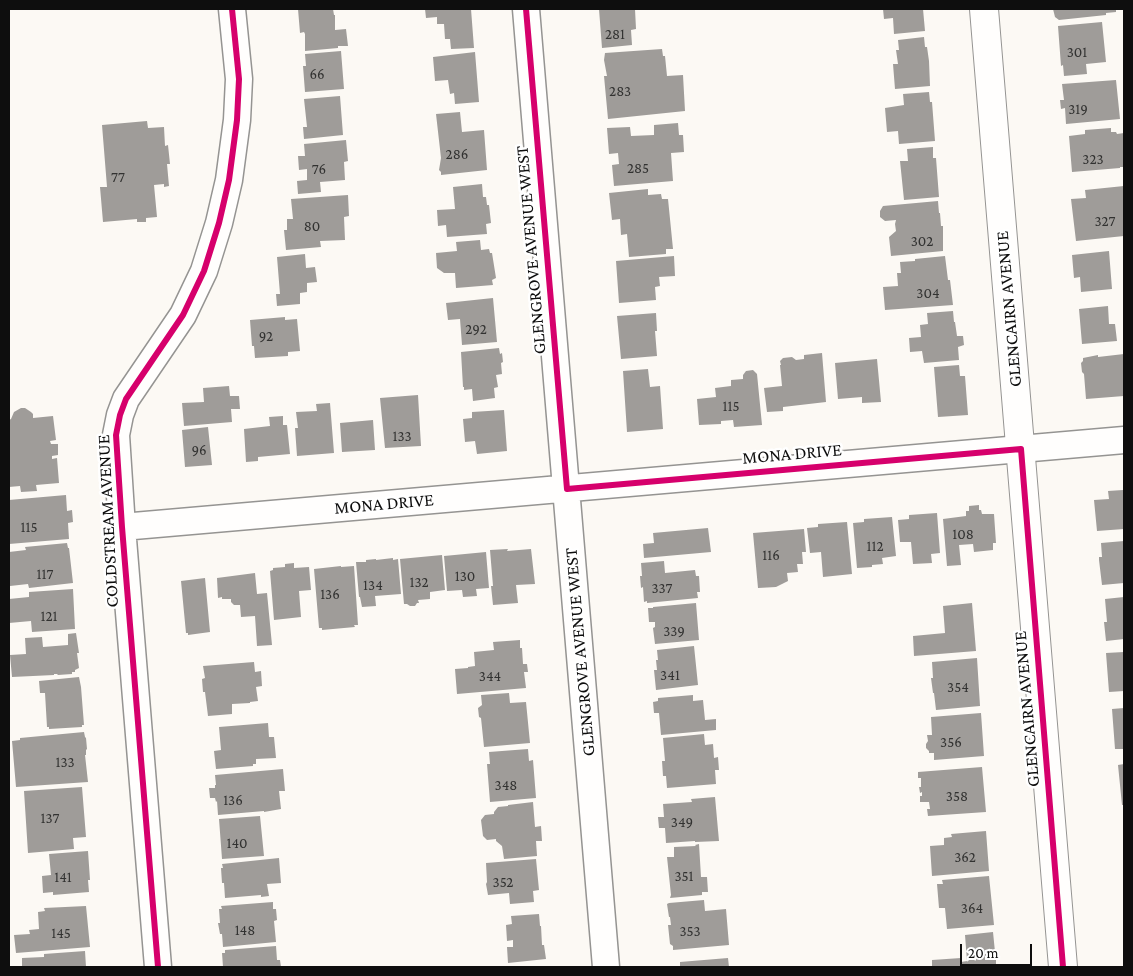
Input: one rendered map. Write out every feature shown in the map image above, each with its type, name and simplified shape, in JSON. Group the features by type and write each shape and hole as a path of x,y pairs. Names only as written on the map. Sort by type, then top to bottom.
{"street":[{"name":"COLDSTREAM AVENUE","path":"158,967 116,435 126,398 183,316 204,271 219,223 229,180 239,79 232,9"},
{"name":"GLENGROVE AVENUE WEST","path":"526,9 606,967"},
{"name":"GLENCAIRN AVENUE","path":"984,9 1063,967"},
{"name":"MONA DRIVE","path":"122,527 1124,440"}],"building":[{"path":"298,9 333,9 335,30 346,29 348,46 305,51 305,34 304,32 300,33"},
{"path":"425,9 471,9 474,48 451,49 450,39 445,39 444,24 437,24 437,17 426,18"},
{"path":"599,9 635,9 636,29 631,30 632,45 602,48"},
{"path":"883,9 923,9 925,31 894,34 893,18 884,19"},
{"path":"1053,9 1116,9 1116,12 1106,13 1106,15 1059,20 1055,17"},
{"path":"1102,22 1106,62 1086,64 1087,74 1064,76 1063,65 1061,66 1058,26"},
{"path":"924,37 929,61 930,86 895,89 893,64 898,64 896,50 899,50 898,40"},
{"path":"662,49 663,56 665,56 667,76 683,75 685,111 608,119 604,76 607,76 604,60 605,53"},
{"path":"341,51 344,89 305,92 303,66 306,66 305,54"},
{"path":"475,52 479,102 455,104 454,93 450,94 448,80 435,81 433,57"},
{"path":"1116,80 1120,119 1066,124 1065,108 1061,109 1060,100 1064,100 1062,84"},
{"path":"929,92 930,102 932,102 935,141 899,144 898,131 887,132 885,108 904,105 903,94"},
{"path":"340,96 343,135 304,139 303,127 307,127 304,99"},
{"path":"460,112 462,132 484,130 487,170 441,175 439,170 441,158 436,114"},
{"path":"147,121 148,128 164,127 165,146 168,145 170,164 167,164 169,186 164,187 164,184 154,185 157,217 146,218 146,222 137,222 137,219 103,222 100,187 107,187 102,125"},
{"path":"678,123 679,135 683,135 684,152 671,153 673,181 614,186 612,165 619,164 618,153 609,154 607,128 630,127 631,136 654,135 654,125"},
{"path":"1111,128 1111,132 1116,132 1117,134 1124,133 1124,167 1072,172 1069,136 1085,134 1085,130"},
{"path":"346,140 348,161 344,162 345,180 320,182 321,192 298,194 297,181 307,180 307,169 299,170 298,156 305,156 304,144"},
{"path":"933,147 933,158 936,158 939,197 904,200 900,161 908,161 907,149"},
{"path":"482,184 483,197 486,197 487,205 489,205 491,223 486,224 487,234 447,237 446,225 438,226 437,210 455,209 453,187"},
{"path":"1124,186 1124,236 1076,241 1071,199 1086,198 1085,190"},
{"path":"648,189 648,195 661,194 662,199 668,199 673,249 666,249 666,254 629,257 627,234 621,235 620,219 612,220 609,193"},
{"path":"348,195 349,216 344,217 345,240 320,241 321,247 286,250 284,230 287,230 287,219 293,219 291,199"},
{"path":"938,201 941,226 943,226 943,251 891,256 889,237 896,231 896,220 885,221 880,217 880,211 883,206"},
{"path":"480,240 481,250 489,249 490,253 492,253 496,278 492,280 493,285 456,288 455,273 444,273 437,268 436,253 457,251 456,242"},
{"path":"1109,251 1112,289 1081,292 1080,277 1074,278 1072,255"},
{"path":"305,254 306,268 315,267 317,282 307,283 307,292 300,293 300,304 277,306 276,294 280,294 277,257"},
{"path":"674,256 675,276 659,277 660,286 655,287 656,300 619,303 616,261"},
{"path":"945,256 953,305 885,310 883,287 898,286 897,273 901,273 900,262"},
{"path":"493,298 497,342 462,345 460,319 448,320 446,303"},
{"path":"1108,306 1109,324 1115,324 1117,341 1082,344 1079,309"},
{"path":"953,311 957,336 963,336 964,345 958,347 959,360 924,363 922,351 910,352 909,338 921,337 920,325 928,324 927,313"},
{"path":"656,313 657,356 621,359 617,316"},
{"path":"285,317 285,320 297,319 300,351 288,352 288,356 255,358 250,320"},
{"path":"499,348 500,354 502,353 503,362 501,363 502,374 496,375 498,387 494,388 495,398 473,401 472,389 464,390 463,387 461,352"},
{"path":"822,353 826,402 783,407 783,411 767,412 764,388 782,386 780,361 783,358 792,357 796,360 804,359 804,355"},
{"path":"1124,354 1124,396 1086,399 1081,363 1083,358 1098,355 1098,357"},
{"path":"877,359 881,402 862,403 862,397 838,399 835,363"},
{"path":"959,365 960,376 965,376 968,415 938,417 934,367"},
{"path":"648,369 650,387 660,386 663,429 627,432 623,371"},
{"path":"753,370 757,374 762,425 734,427 733,420 721,421 721,424 699,425 697,399 716,397 715,388 731,386 731,380 743,379 746,371"},
{"path":"229,386 230,396 239,396 240,409 231,409 232,422 184,426 182,403 204,402 203,388"},
{"path":"418,395 421,446 385,448 380,398"},
{"path":"330,403 334,453 297,456 295,428 298,428 296,412 317,411 316,404"},
{"path":"21,408 31,412 33,418 53,416 56,440 50,441 51,444 58,444 58,455 52,456 52,459 57,458 59,483 36,485 37,491 21,492 20,486 9,487 9,420 14,412"},
{"path":"504,410 507,451 477,454 475,441 465,442 463,419 472,418 472,412"},
{"path":"283,416 283,425 287,425 290,454 258,457 258,461 246,462 244,429 270,426 269,417"},
{"path":"373,420 375,450 342,452 340,423"},
{"path":"208,427 212,465 185,467 182,430"},
{"path":"1123,490 1124,529 1097,531 1094,500 1109,499 1108,491"},
{"path":"66,495 67,511 72,510 73,522 68,523 69,539 9,544 9,500"},
{"path":"979,505 979,510 981,510 982,514 994,514 996,543 993,543 993,550 974,552 973,544 959,545 961,565 947,566 943,519 966,516 969,506"},
{"path":"937,513 940,553 931,554 932,563 913,564 911,542 900,542 898,520 909,519 909,515"},
{"path":"892,517 896,556 882,558 883,564 857,568 853,523 864,522 864,519"},
{"path":"847,522 852,574 823,577 821,552 810,553 807,528 818,527 818,524"},
{"path":"708,528 711,552 644,558 643,544 654,543 653,533"},
{"path":"804,529 806,552 802,552 803,564 797,564 798,572 787,573 788,581 776,587 758,588 753,533"},
{"path":"1124,541 1124,583 1102,585 1099,560 1099,557 1102,557 1101,543"},
{"path":"67,543 73,583 29,588 28,584 10,586 9,552 26,550 25,547"},
{"path":"508,549 507,551 531,549 535,584 516,585 518,603 493,605 490,550"},
{"path":"486,552 489,588 476,589 477,596 463,597 462,590 447,591 444,556"},
{"path":"442,555 445,590 430,592 430,599 418,600 419,603 415,606 404,604 400,559"},
{"path":"393,558 393,560 398,559 401,594 375,596 376,606 362,607 359,597 356,562"},
{"path":"664,561 665,573 695,570 696,576 699,576 700,592 697,592 698,598 644,602 640,576 642,576 641,563"},
{"path":"294,563 294,568 309,567 311,590 299,591 301,617 274,620 270,571 273,568 285,567 285,564"},
{"path":"354,566 358,625 354,625 355,627 322,630 322,628 319,628 314,569"},
{"path":"255,573 257,594 267,593 272,645 257,646 255,616 241,617 240,605 234,605 231,599 218,598 217,578"},
{"path":"205,578 210,632 188,635 186,633 181,581"},
{"path":"73,589 75,629 32,632 31,621 9,623 9,599 29,597 29,592"},
{"path":"1124,597 1124,639 1106,641 1104,622 1107,622 1105,599"},
{"path":"696,603 699,640 655,644 653,628 655,627 655,622 649,622 648,608"},
{"path":"972,603 976,651 914,656 913,636 945,633 943,606"},
{"path":"76,633 79,668 75,672 72,672 72,674 12,677 10,655 26,654 25,638 42,637 43,647 68,645 68,634"},
{"path":"520,640 523,664 527,664 528,672 524,672 526,688 457,694 455,669 475,666 474,652 494,650 493,642"},
{"path":"694,646 698,685 656,690 654,670 657,670 657,650"},
{"path":"1124,652 1124,691 1109,692 1106,653"},
{"path":"977,658 980,706 936,710 931,678 933,678 932,662"},
{"path":"254,662 255,672 261,671 262,686 256,687 258,701 232,704 232,714 208,716 205,692 203,692 202,679 205,678 203,666"},
{"path":"79,677 84,725 82,727 49,729 47,727 45,693 40,693 39,681"},
{"path":"509,693 510,703 526,702 530,743 484,747 478,708 482,705 481,695"},
{"path":"693,695 693,701 703,700 705,720 716,719 716,730 661,735 659,713 654,713 653,702 658,701 658,698"},
{"path":"1124,708 1124,749 1115,749 1112,709"},
{"path":"981,713 984,756 934,760 934,753 929,753 926,748 927,735 932,735 931,717"},
{"path":"268,723 269,737 274,737 276,758 256,759 256,764 253,764 253,766 216,769 214,751 221,750 219,727"},
{"path":"84,732 87,749 85,755 88,782 16,787 12,741 20,740 20,738"},
{"path":"704,734 705,745 713,744 714,758 718,757 719,770 715,770 716,784 667,788 666,776 663,776 662,761 665,761 663,738"},
{"path":"528,749 529,761 533,760 536,798 490,802 487,764 490,764 489,752"},
{"path":"1124,764 1124,805 1122,805 1118,765"},
{"path":"982,767 986,812 928,816 929,802 920,802 922,792 920,793 921,778 918,778 918,772"},
{"path":"283,769 285,791 279,791 281,809 218,815 217,801 215,798 210,798 209,788 215,788 215,775"},
{"path":"82,787 86,837 73,838 74,849 28,853 24,791"},
{"path":"715,797 719,841 666,843 665,828 659,828 658,817 664,817 663,804 692,802 691,799"},
{"path":"533,802 535,827 541,826 542,841 536,841 537,856 504,859 502,846 496,839 487,840 483,836 481,820 485,815 494,814 498,807"},
{"path":"260,816 264,856 222,859 219,819"},
{"path":"986,831 989,871 932,876 930,846 944,845 944,838 952,837 951,834"},
{"path":"699,844 701,877 707,877 708,892 702,892 702,895 670,898 667,857 674,857 674,847 696,846"},
{"path":"88,851 89,892 53,895 53,892 43,893 42,876 51,875 49,854"},
{"path":"279,858 281,883 267,884 269,896 225,898 224,883 222,883 222,864"},
{"path":"536,859 539,890 533,891 534,902 510,904 509,893 488,895 486,863"},
{"path":"989,876 994,925 947,929 945,908 939,908 937,884 943,884 942,880"},
{"path":"704,900 705,911 726,909 729,945 673,950 673,946 670,944 668,925 671,925 667,904"},
{"path":"273,902 273,909 276,909 277,920 274,921 276,942 223,947 222,934 220,934 218,923 220,923 219,909 222,909 221,906"},
{"path":"86,906 90,947 16,953 14,935 30,934 29,930 39,929 38,912 45,911 44,908"},
{"path":"539,914 542,945 544,945 546,959 508,963 507,947 513,947 513,940 507,941 506,925 512,924 511,916"},
{"path":"993,932 995,952 999,952 999,958 996,958 996,967 932,967 932,960 961,958 961,962 967,961 965,935"},
{"path":"276,946 277,960 280,960 281,967 223,967 222,953 225,953 225,950"},
{"path":"85,951 86,967 22,967 22,958 44,957 44,954"},
{"path":"728,958 729,967 680,967 680,962"}],"cycle path":[{"path":"158,967 116,435 126,399 183,315 204,271 219,223 229,180 237,120 239,79 232,9"},
{"path":"526,9 567,489 1021,449 1063,967"}]}
